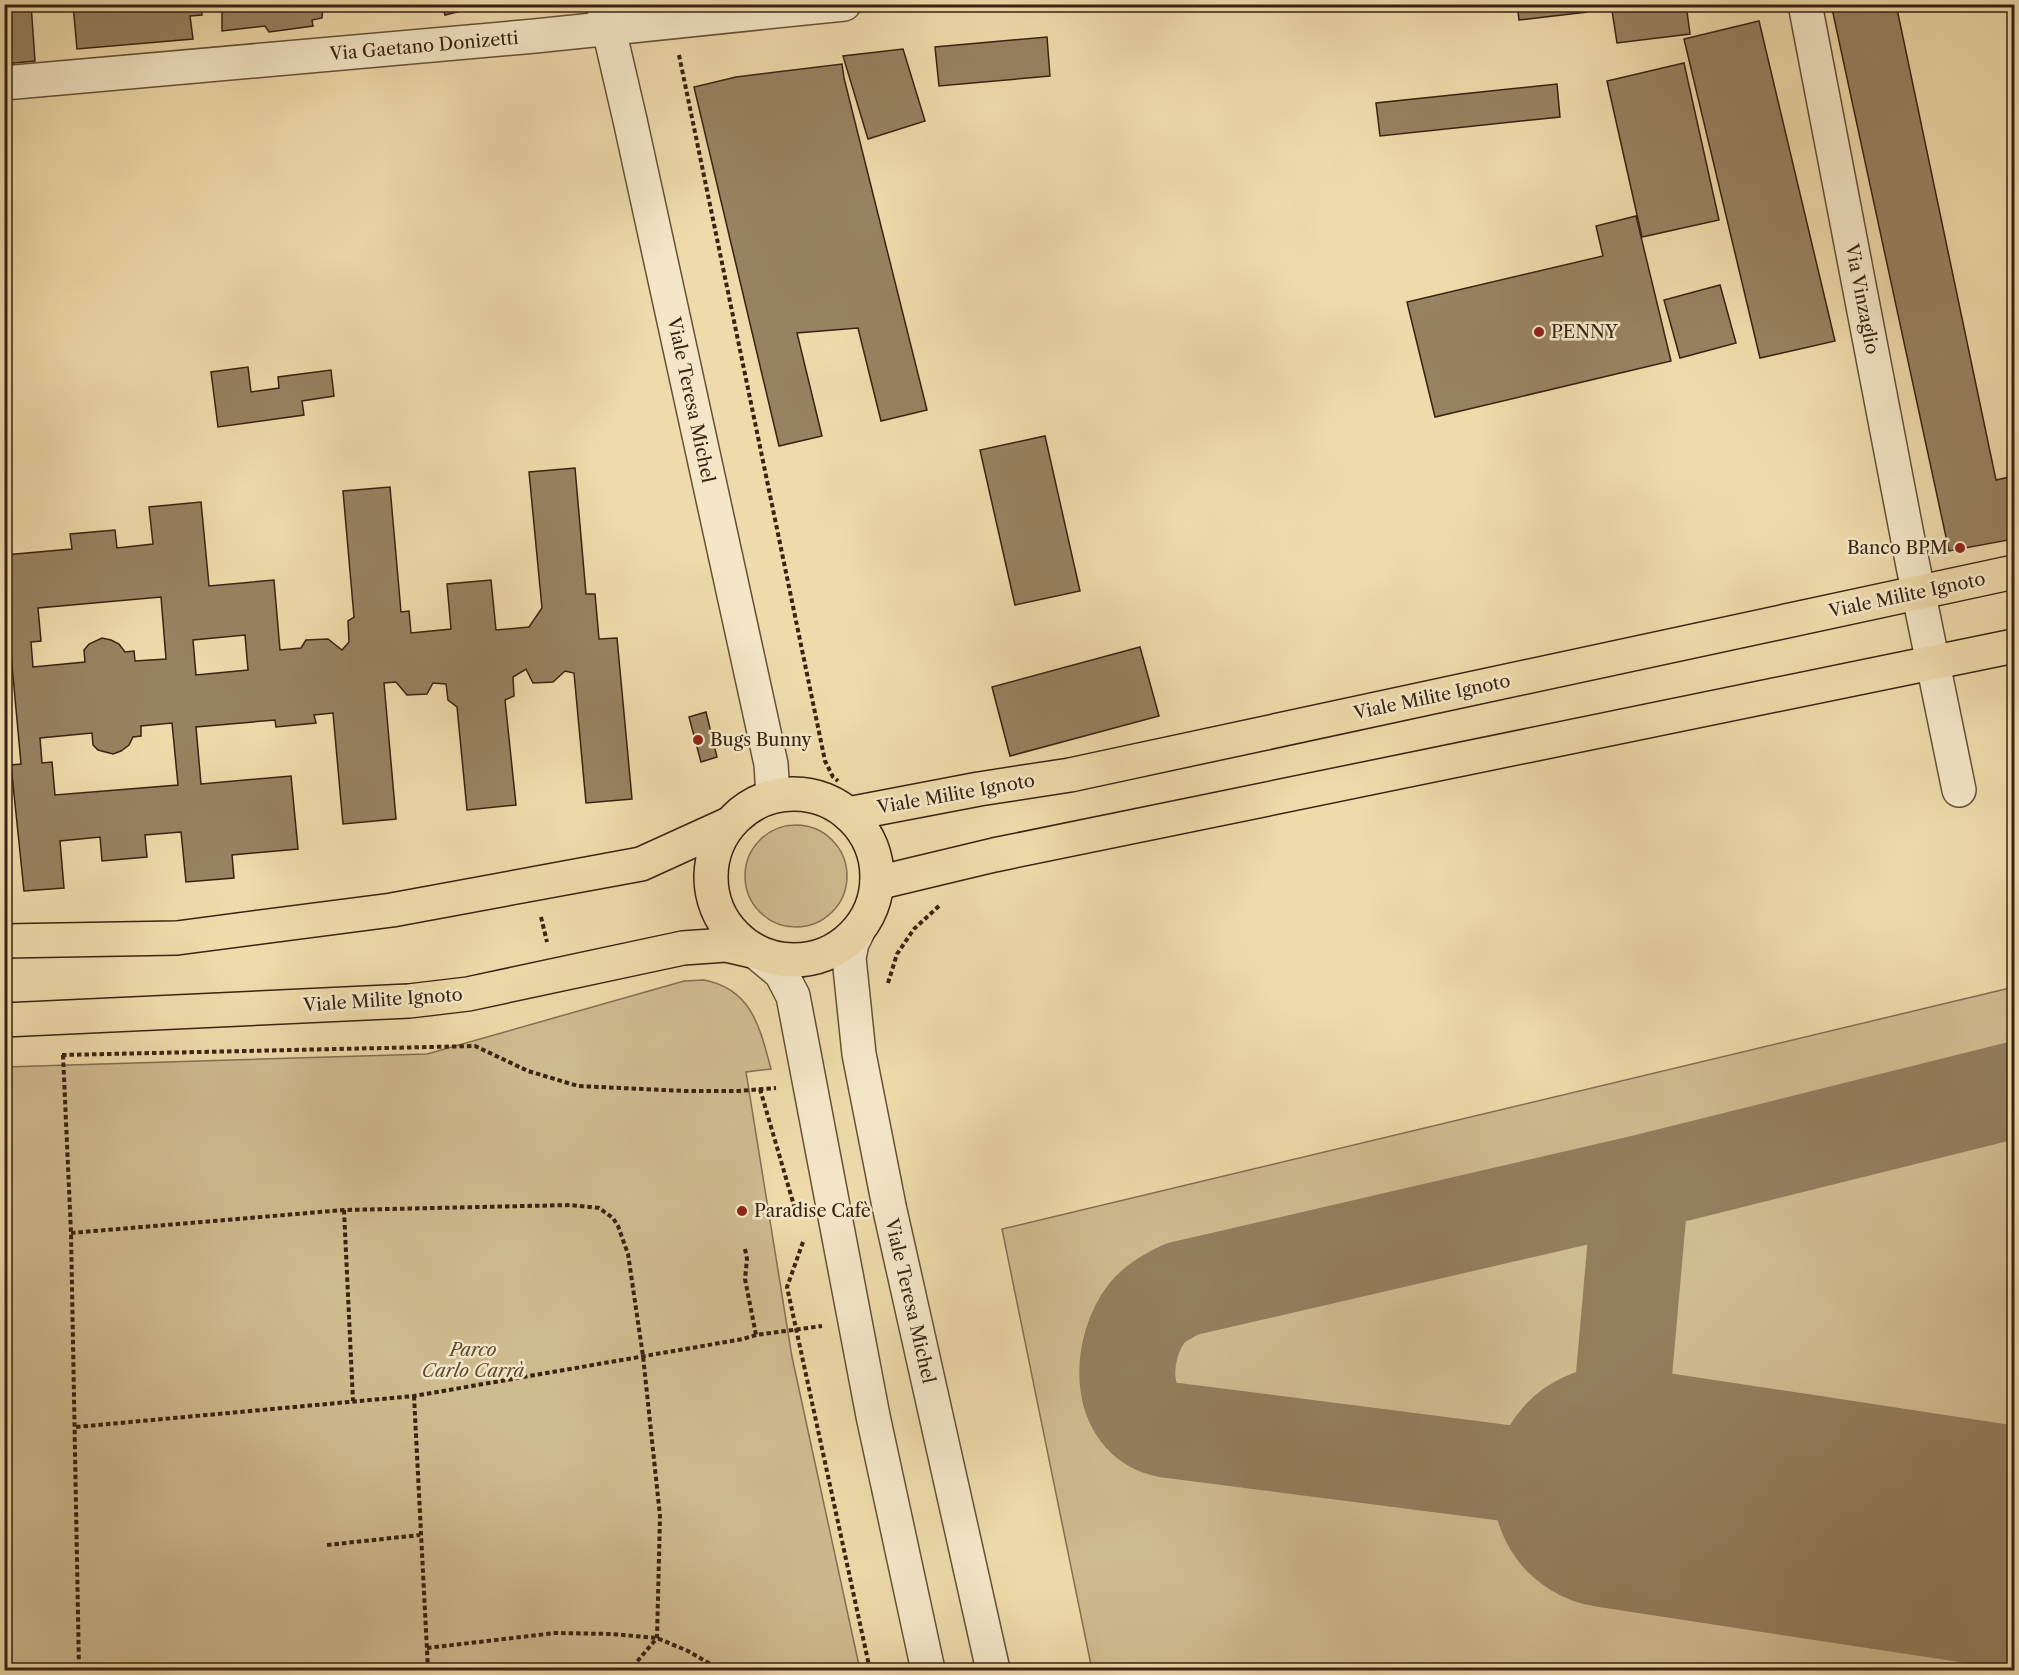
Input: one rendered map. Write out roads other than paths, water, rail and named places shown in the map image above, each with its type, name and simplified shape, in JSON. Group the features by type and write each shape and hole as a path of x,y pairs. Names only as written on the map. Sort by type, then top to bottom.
{"main road":[{"name":"Viale Milite Ignoto","path":"846,800 979,789 1070,775 2014,572"},
{"path":"877,883 994,855 2014,646"},
{"path":"792,794 811,796 830,802 846,800 872,848 877,869 877,883 871,909 849,941 837,949 811,959 783,960 756,952 735,936 724,923 716,907 711,890 710,873 719,839 729,824 744,810 773,796 792,794"},
{"path":"4,941 177,938 392,910 640,864 729,824"},
{"name":"Viale Milite Ignoto","path":"4,1020 409,1000 468,994 683,948 726,945 756,952"}],"street":[{"name":"Via Gaetano Donizetti","path":"4,83 535,36 605,16 672,21 844,4"},
{"name":"Via Vinzaglio","path":"1805,4 1959,790"},
{"name":"Viale Teresa Michel","path":"605,16 771,764 773,796"},
{"name":"Viale Teresa Michel","path":"858,930 849,958 859,1053 889,1206 993,1671"},
{"path":"756,952 781,973 793,996 875,1428 928,1671"}],"place":[{"name":"PENNY","path":"1539,332"},
{"name":"Banco BPM","path":"1960,548"},
{"name":"Bugs Bunny","path":"698,740"},
{"name":"Paradise Cafè","path":"742,1211"}],"park label":[{"name":"Parco Carlo Carrà","path":"473,1360"}]}
